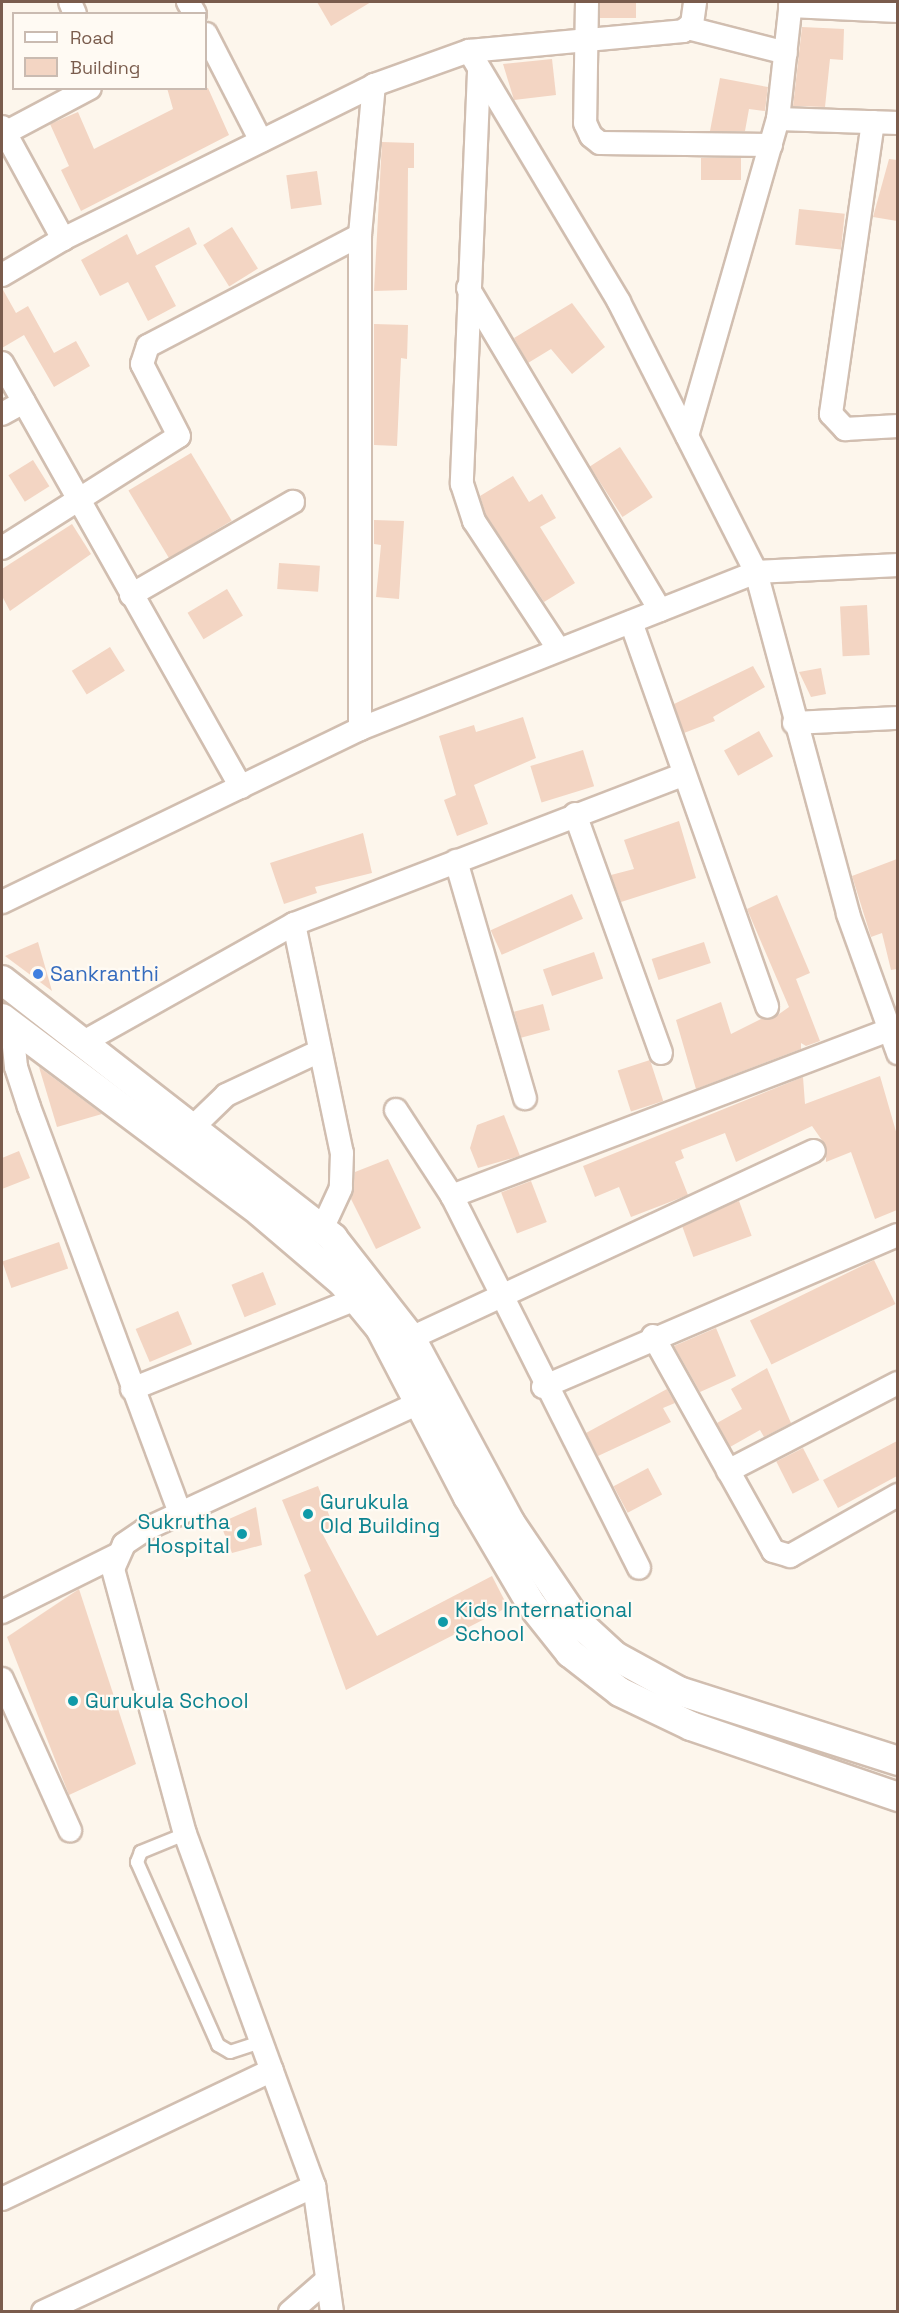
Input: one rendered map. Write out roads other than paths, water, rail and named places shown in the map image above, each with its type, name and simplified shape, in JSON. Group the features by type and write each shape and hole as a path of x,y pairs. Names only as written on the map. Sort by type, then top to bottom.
{"street":[{"path":"587,2 584,38 585,123 600,143 771,145"},
{"path":"688,28 695,2"},
{"path":"687,436 778,120 790,4 897,11"},
{"path":"2,275 63,238 374,85 469,51 688,28 786,53"},
{"path":"207,37 261,141"},
{"path":"469,51 479,72 619,302 756,572 794,723 848,914 897,1053"},
{"path":"479,72 468,288 464,501 559,650"},
{"path":"360,729 360,235 374,85"},
{"path":"63,238 3,130 86,90"},
{"path":"778,120 897,123"},
{"path":"873,122 831,414 845,429 897,426"},
{"path":"2,548 179,436 142,364 148,346 360,235"},
{"path":"468,288 660,610"},
{"path":"2,363 78,502 241,787"},
{"path":"2,414 24,402"},
{"path":"131,595 293,502"},
{"path":"2,902 360,729 756,572 897,565"},
{"path":"631,622 683,775 767,1007"},
{"path":"794,723 897,718"},
{"path":"82,1042 294,924 575,814 683,775"},
{"path":"575,814 661,1053"},
{"path":"456,861 525,1098"},
{"path":"294,924 342,1153 341,1188 322,1229"},
{"path":"2,980 322,1229 411,1338 431,1398 531,1604 570,1653 620,1692 691,1726 897,1797"},
{"path":"7,1023 302,1245 356,1299 431,1398 510,1522 577,1621 615,1656 679,1691 897,1761"},
{"path":"7,1023 16,1067 29,1107 180,1514"},
{"path":"452,1196 889,1030"},
{"path":"192,1128 226,1095 320,1051"},
{"path":"396,1110 452,1196 543,1387 639,1568"},
{"path":"411,1338 499,1295 814,1151"},
{"path":"543,1387 653,1336 897,1235"},
{"path":"132,1389 356,1299"},
{"path":"653,1336 772,1551 781,1557 897,1496"},
{"path":"728,1472 897,1383"},
{"path":"2,1612 115,1556 146,1529 431,1398"},
{"path":"115,1556 113,1569 185,1834 314,2186 332,2312"},
{"path":"2,1679 70,1830"},
{"path":"2,2199 272,2070"},
{"path":"43,2312 74,2305 314,2186"},
{"path":"290,2312 327,2280"}],"lane":[{"path":"185,1834 141,1852 137,1862 218,2045 230,2052 261,2042"}],"place":[{"name":"Sankranthi","path":"38,974"},
{"name":"Gurukula Old Building","path":"308,1514"},
{"name":"Sukrutha Hospital","path":"242,1534"},
{"name":"Kids International School","path":"443,1622"},
{"name":"Gurukula School","path":"73,1701"}]}
